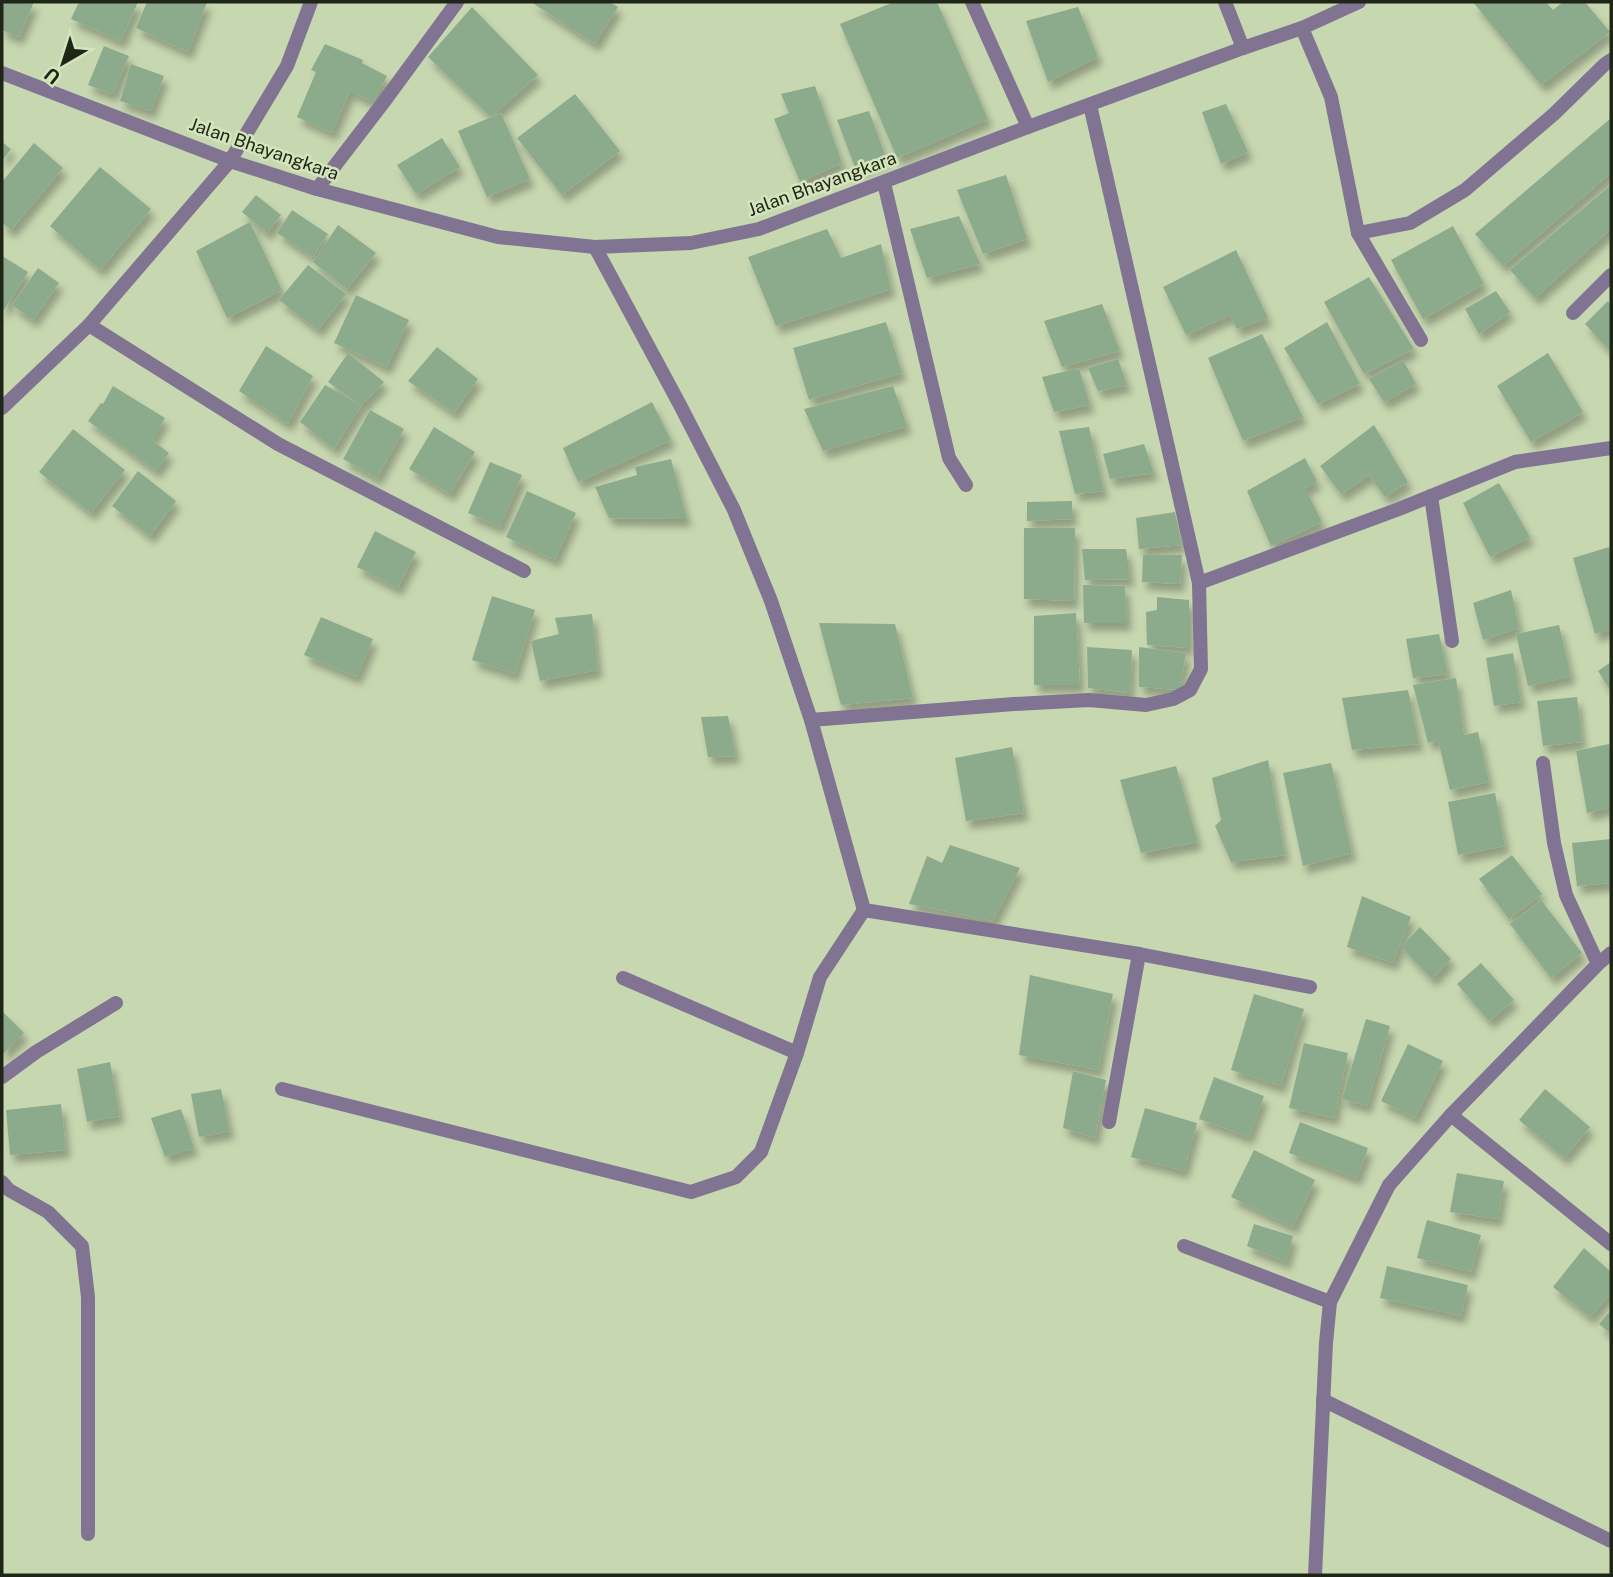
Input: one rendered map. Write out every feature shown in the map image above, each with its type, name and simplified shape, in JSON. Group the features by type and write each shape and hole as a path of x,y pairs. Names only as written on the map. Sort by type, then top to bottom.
{"street":[{"path":"2,408 89,325 230,161 287,66 311,2"},
{"path":"317,189 457,2"},
{"path":"972,2 1028,127"},
{"path":"1225,2 1243,48"},
{"name":"Jalan Bhayangkara","path":"2,73 230,161 317,189 498,237 595,247 691,243 759,229 1028,127 1302,28 1359,2"},
{"path":"1302,28 1331,97 1358,233 1421,340"},
{"path":"1358,233 1410,223 1465,190 1554,114 1611,60"},
{"path":"811,720 1089,700 1146,705 1173,699 1189,690 1201,669 1199,583 1090,105"},
{"path":"884,183 949,458 966,485"},
{"path":"282,1088 691,1192 736,1177 761,1152 797,1053 820,977 864,910 811,720 771,601 734,510 595,247"},
{"path":"1573,313 1611,275"},
{"path":"89,325 278,444 524,571"},
{"path":"1199,583 1515,462 1611,449"},
{"path":"1431,496 1452,641"},
{"path":"1543,763 1554,843 1566,895 1598,964"},
{"path":"864,910 1139,954 1310,986"},
{"path":"1315,1575 1330,1302 1390,1185 1451,1115 1611,953"},
{"path":"1109,1122 1139,954"},
{"path":"624,978 797,1053"},
{"path":"2,1077 36,1052 116,1003"},
{"path":"1451,1115 1611,1244"},
{"path":"2,1182 9,1190 48,1212 82,1246 88,1297 88,1534"},
{"path":"1184,1246 1330,1302"},
{"path":"1323,1399 1611,1541"}],"building":[{"path":"2,2 34,2 19,37 2,30"},
{"path":"79,2 138,2 121,41 71,19"},
{"path":"147,2 207,2 188,52 136,28"},
{"path":"531,2 610,2 618,7 595,44"},
{"path":"894,2 937,2 988,119 897,158 840,24"},
{"path":"1473,2 1546,2 1553,10 1563,2 1585,2 1610,32 1541,85"},
{"path":"472,7 538,75 491,117 428,57"},
{"path":"1078,7 1098,57 1048,82 1026,21"},
{"path":"325,44 363,60 362,63 387,76 373,102 350,91 332,133 297,117 316,72 311,70"},
{"path":"104,46 129,56 113,94 88,85"},
{"path":"131,64 164,76 151,111 120,101"},
{"path":"815,86 842,163 800,182 774,119 789,113 781,94"},
{"path":"575,94 620,151 562,195 517,138"},
{"path":"1226,104 1248,152 1221,164 1202,112"},
{"path":"869,111 886,158 856,170 837,120"},
{"path":"501,113 530,179 487,197 458,131"},
{"path":"1611,118 1611,173 1503,266 1475,234"},
{"path":"442,138 460,167 416,194 397,165"},
{"path":"2,142 11,149 2,161"},
{"path":"34,143 63,168 11,230 2,223 2,182"},
{"path":"100,167 151,209 100,270 50,226"},
{"path":"1006,175 1027,239 983,254 957,190"},
{"path":"1611,185 1611,229 1535,298 1510,270"},
{"path":"256,195 281,215 267,233 242,212"},
{"path":"292,210 328,234 313,257 277,233"},
{"path":"959,216 980,264 927,278 910,229"},
{"path":"250,222 282,290 227,318 196,251"},
{"path":"338,225 376,253 347,289 313,262"},
{"path":"1453,226 1484,284 1423,319 1391,260"},
{"path":"827,229 841,258 881,244 891,289 776,326 748,257"},
{"path":"1236,250 1268,318 1237,329 1230,315 1186,335 1163,287"},
{"path":"2,256 28,272 4,310 2,308"},
{"path":"308,265 346,294 318,330 279,300"},
{"path":"38,268 59,283 33,320 12,305"},
{"path":"1369,277 1414,349 1364,374 1324,302"},
{"path":"1496,291 1510,312 1479,334 1465,309"},
{"path":"356,295 409,320 387,367 334,343"},
{"path":"1608,301 1611,305 1611,352 1585,324"},
{"path":"1102,304 1120,351 1062,367 1044,321"},
{"path":"886,322 902,373 809,400 793,348"},
{"path":"1327,322 1360,384 1318,404 1284,348"},
{"path":"1262,334 1303,417 1243,441 1208,358"},
{"path":"266,346 313,376 288,424 239,391"},
{"path":"437,347 478,379 454,413 408,381"},
{"path":"348,353 384,382 361,406 334,449 300,422 325,385 359,404 328,382"},
{"path":"1548,353 1583,412 1531,442 1497,386"},
{"path":"1118,359 1127,385 1098,391 1088,368"},
{"path":"1403,360 1416,384 1384,402 1369,379"},
{"path":"1079,368 1090,405 1054,412 1042,377"},
{"path":"113,386 165,418 152,440 169,453 156,471 88,421 101,403 103,404"},
{"path":"893,386 907,426 823,451 804,409"},
{"path":"652,402 671,440 578,482 563,448"},
{"path":"370,410 404,429 377,478 343,459"},
{"path":"1374,425 1408,482 1385,497 1369,475 1341,494 1320,466"},
{"path":"434,427 475,452 450,494 409,469"},
{"path":"1089,427 1104,491 1075,494 1059,431"},
{"path":"73,429 125,470 91,513 39,472"},
{"path":"1144,444 1154,473 1110,479 1103,454"},
{"path":"1305,458 1317,482 1305,488 1322,522 1271,546 1247,491"},
{"path":"671,459 687,519 609,518 595,487 637,475 635,467"},
{"path":"490,462 522,475 500,527 468,513"},
{"path":"138,471 176,501 150,536 112,506"},
{"path":"1499,483 1530,537 1490,557 1463,503"},
{"path":"527,491 576,513 555,560 506,537"},
{"path":"1072,501 1072,519 1027,521 1027,502"},
{"path":"1175,512 1182,545 1139,549 1136,518"},
{"path":"1024,528 1075,528 1074,601 1024,599"},
{"path":"375,531 416,552 398,588 357,567"},
{"path":"1609,547 1611,629 1595,634 1573,558"},
{"path":"1082,549 1126,549 1130,579 1085,580"},
{"path":"1143,555 1182,555 1180,584 1142,582"},
{"path":"1083,585 1125,586 1127,623 1084,623"},
{"path":"1511,590 1519,628 1483,640 1473,603"},
{"path":"492,596 535,610 515,674 472,660"},
{"path":"1157,597 1189,600 1189,648 1147,645 1146,612 1157,610"},
{"path":"1076,613 1080,685 1034,685 1034,616"},
{"path":"592,614 598,670 540,681 531,641 559,634 555,618"},
{"path":"321,617 373,639 357,677 304,655"},
{"path":"819,623 895,624 913,698 841,705"},
{"path":"1559,625 1571,676 1528,686 1516,634"},
{"path":"1439,634 1448,674 1413,678 1406,639"},
{"path":"1087,647 1132,650 1130,693 1088,688"},
{"path":"1139,647 1186,653 1180,690 1139,687"},
{"path":"1513,653 1521,702 1494,706 1486,658"},
{"path":"1611,662 1611,691 1598,671"},
{"path":"1456,678 1464,735 1478,732 1489,782 1450,790 1438,740 1428,743 1413,685"},
{"path":"1408,690 1419,744 1352,750 1342,698"},
{"path":"1577,697 1582,742 1543,746 1537,701"},
{"path":"728,716 736,756 708,757 701,717"},
{"path":"1609,744 1611,807 1587,813 1576,751"},
{"path":"1012,747 1024,813 966,821 955,758"},
{"path":"1268,760 1285,855 1231,862 1215,826 1221,820 1212,778"},
{"path":"1331,763 1352,853 1303,866 1283,773"},
{"path":"1176,766 1198,842 1141,853 1120,780"},
{"path":"1495,793 1505,846 1458,855 1448,802"},
{"path":"1611,839 1611,883 1577,886 1572,843"},
{"path":"950,845 1020,868 993,921 909,904 927,856 942,863"},
{"path":"1512,855 1542,894 1509,919 1479,879"},
{"path":"1362,896 1411,917 1393,963 1347,947"},
{"path":"1541,900 1582,953 1551,978 1510,924"},
{"path":"1420,927 1451,959 1432,979 1401,947"},
{"path":"1481,963 1514,1000 1489,1021 1457,984"},
{"path":"1030,975 1113,994 1098,1070 1019,1055"},
{"path":"1254,994 1304,1009 1281,1086 1231,1070"},
{"path":"2,1011 24,1033 2,1055"},
{"path":"1366,1019 1390,1026 1367,1106 1342,1099"},
{"path":"1304,1043 1348,1053 1334,1118 1289,1108"},
{"path":"1408,1044 1443,1061 1415,1118 1381,1101"},
{"path":"110,1062 120,1116 87,1122 77,1069"},
{"path":"1073,1071 1106,1080 1095,1138 1063,1128"},
{"path":"1214,1077 1264,1096 1249,1137 1199,1119"},
{"path":"221,1089 230,1131 199,1137 191,1094"},
{"path":"1545,1089 1590,1127 1564,1158 1519,1120"},
{"path":"61,1104 66,1150 10,1155 6,1110"},
{"path":"1145,1108 1197,1123 1184,1171 1131,1157"},
{"path":"181,1109 194,1148 165,1157 151,1118"},
{"path":"1300,1122 1368,1148 1357,1178 1289,1153"},
{"path":"1254,1150 1315,1180 1293,1227 1231,1197"},
{"path":"1457,1173 1504,1181 1498,1219 1450,1212"},
{"path":"1427,1220 1481,1235 1471,1272 1417,1258"},
{"path":"1254,1224 1293,1236 1286,1262 1247,1246"},
{"path":"1584,1248 1611,1272 1611,1293 1590,1317 1553,1287"},
{"path":"1387,1266 1468,1285 1461,1316 1380,1298"},
{"path":"1611,1310 1611,1334 1599,1324"}]}
